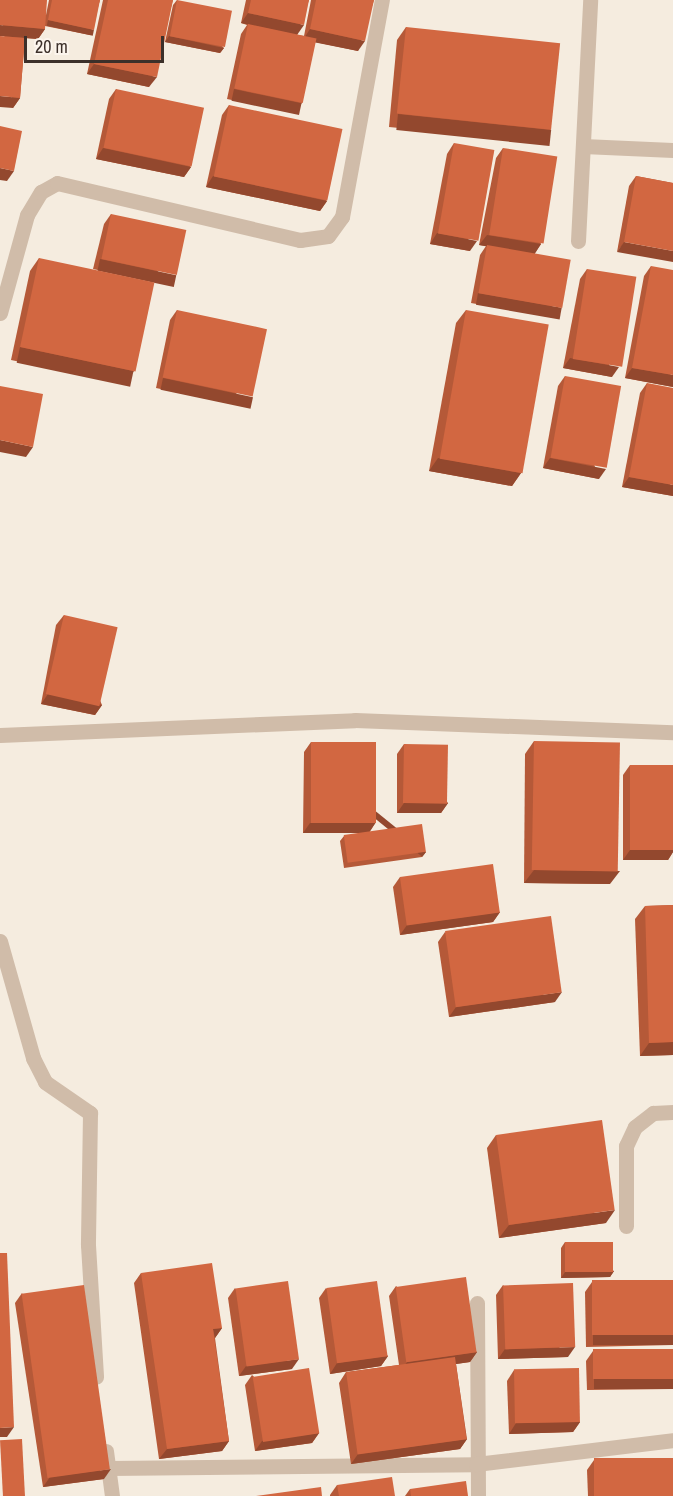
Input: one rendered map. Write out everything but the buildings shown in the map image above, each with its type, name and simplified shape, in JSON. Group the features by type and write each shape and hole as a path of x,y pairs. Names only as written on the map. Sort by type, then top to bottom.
{"street":[{"path":"0,313 27,214 41,192 57,183 300,240 328,236 342,217 382,0"},
{"path":"578,241 590,0"},
{"path":"584,146 673,150"},
{"path":"0,735 355,720 673,732"},
{"path":"0,941 33,1058 45,1082 90,1113 88,1245 98,1389"},
{"path":"626,1226 626,1146 635,1127 653,1113 673,1112"},
{"path":"477,1303 476,1464 478,1496"},
{"path":"104,1434 112,1496"},
{"path":"108,1468 476,1464 673,1440"}]}
